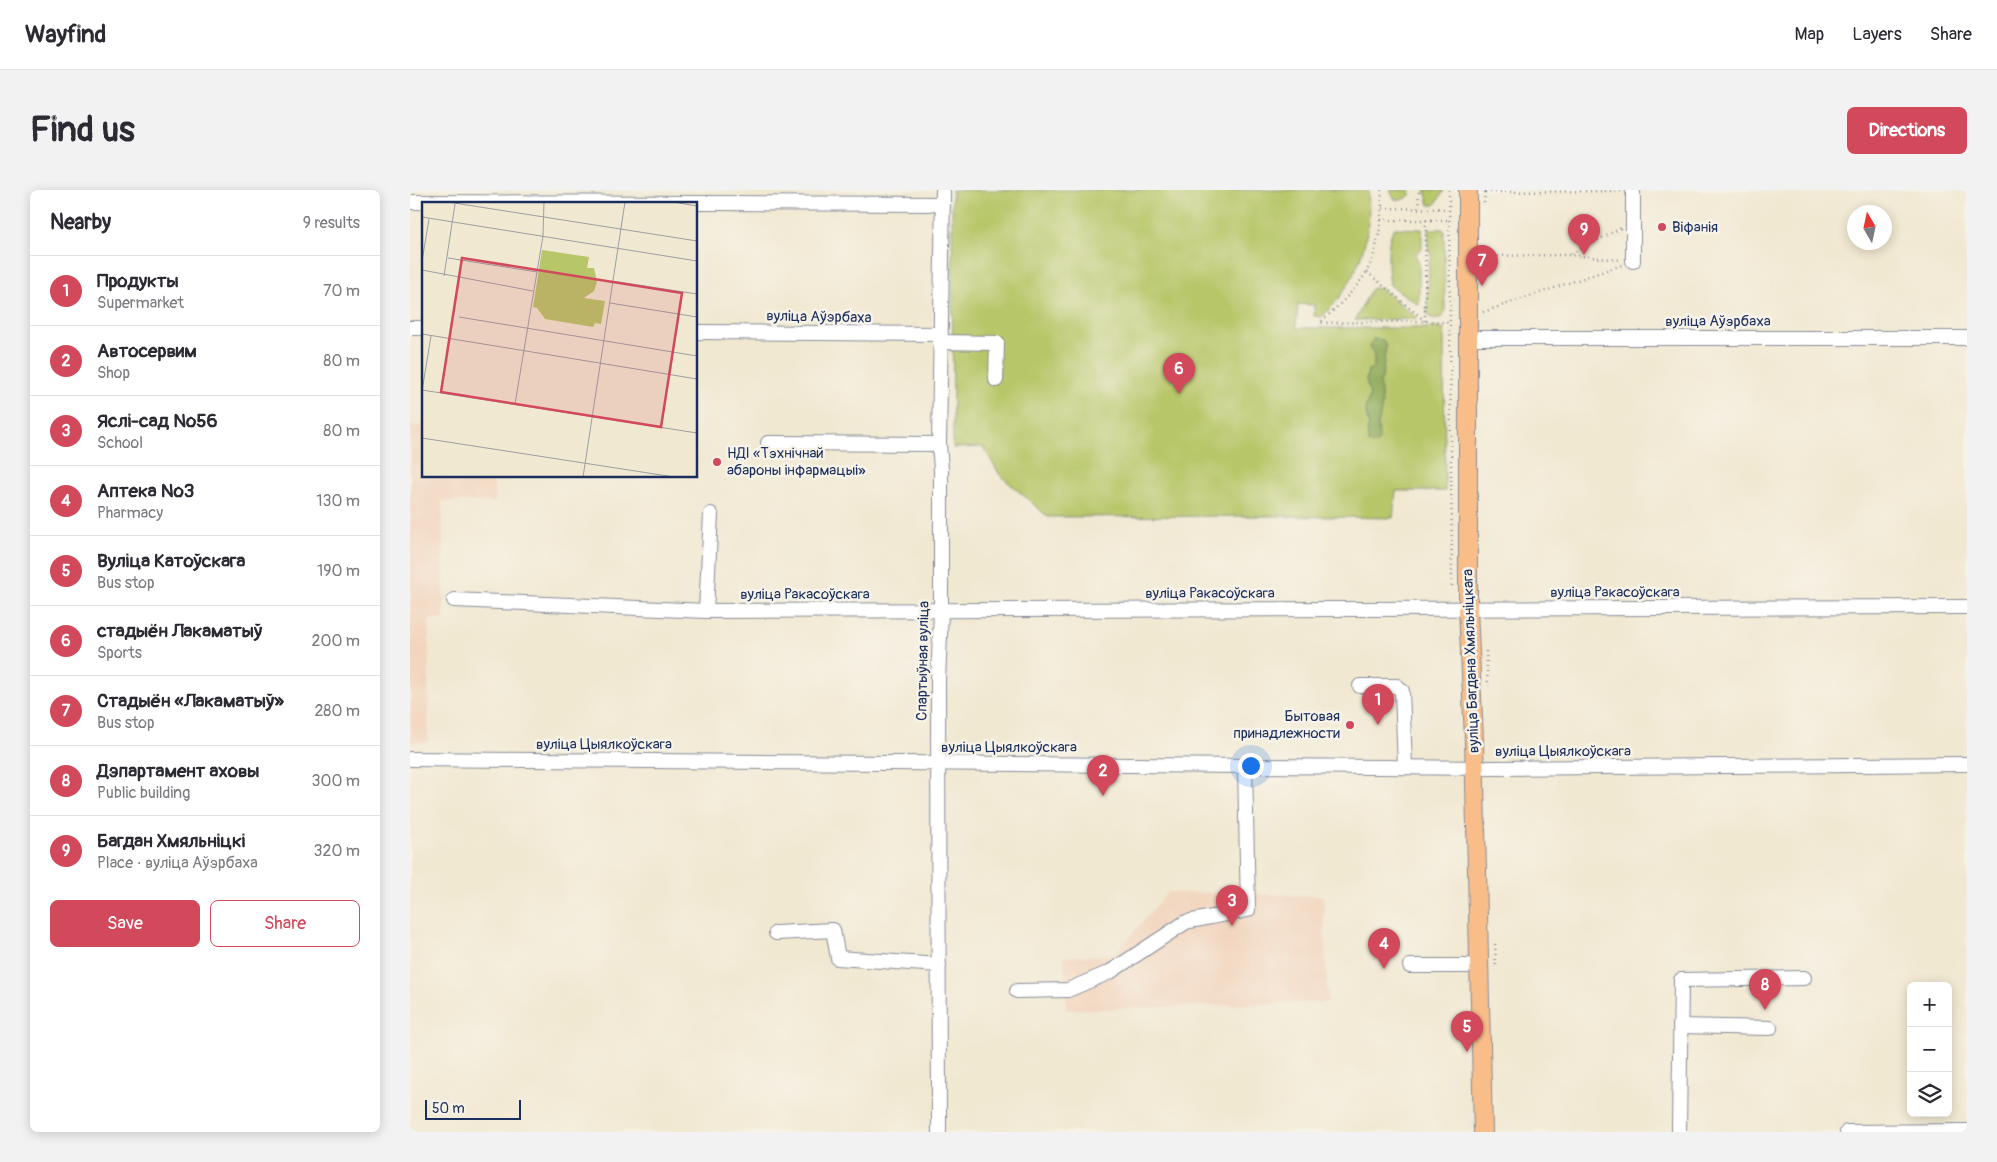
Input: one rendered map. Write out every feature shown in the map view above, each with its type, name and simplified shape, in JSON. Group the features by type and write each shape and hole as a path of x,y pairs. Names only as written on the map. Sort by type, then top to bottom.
{"main road":[{"name":"вуліца Багдана Хмяльніцкага","path":"1476,191 1469,338 1468,609 1483,1132"}],"street":[{"path":"1633,190 1633,261"},
{"path":"410,202 943,197"},
{"name":"Спартыўная вуліца","path":"939,1132 938,681 941,611 941,469 939,444 943,197"},
{"name":"вуліца Аўэрбаха","path":"698,332 940,338 997,343 996,380"},
{"name":"вуліца Аўэрбаха","path":"1469,338 1967,338"},
{"path":"768,443 939,444"},
{"path":"706,611 711,514"},
{"name":"вуліца Ракасоўскага","path":"454,600 706,611 1967,607"},
{"path":"1360,686 1397,686 1402,691 1405,766"},
{"name":"вуліца Цыялкоўскага","path":"410,759 1474,767 1967,764"},
{"path":"1017,992 1068,990 1110,972 1186,922 1248,910 1245,765"},
{"path":"776,933 833,930 838,958 939,965"},
{"path":"1410,966 1467,966 1479,963"},
{"path":"1679,1132 1681,980 1804,978"},
{"path":"1680,1026 1770,1028"},
{"path":"1847,1132 1967,1131"}],"path":[{"path":"1381,190 1383,208 1380,232 1367,272 1320,323 1425,321 1450,323"},
{"path":"1418,209 1419,190"},
{"path":"1476,191 1633,190"},
{"path":"1383,208 1448,209"},
{"path":"1381,220 1449,220"},
{"path":"1425,321 1426,220"},
{"path":"1569,255 1633,222"},
{"path":"1483,256 1569,255 1633,261"},
{"path":"1482,312 1633,261"},
{"path":"1367,272 1425,321"}],"shaded area":[{"path":"410,426 422,426 422,478 493,478 495,502 442,501 444,619 429,620 428,743 410,742"},
{"path":"1168,892 1323,896 1328,1002 1066,1010 1064,957 1114,955"}],"green space":[{"path":"952,190 1368,190 1369,208 1365,242 1353,275 1345,290 1322,317 1314,316 1314,305 1298,304 1296,328 1439,328 1444,330 1445,491 1396,491 1393,518 1268,516 1048,517 1000,475 983,447 953,448"},
{"path":"1390,190 1411,190 1411,193 1406,199 1400,200 1394,199"},
{"path":"1425,190 1444,190 1435,205 1429,205"},
{"path":"1395,228 1422,229 1422,248 1417,252 1416,256 1419,263 1419,305 1390,285 1388,247"},
{"path":"1429,229 1443,229 1444,231 1445,312 1443,317 1432,319 1427,314 1429,262 1432,258 1428,248"},
{"path":"1371,289 1382,289 1415,316 1416,319 1355,320"},
{"path":"1373,339 1383,340 1386,346 1380,382 1382,405 1378,425 1379,441 1373,445 1369,443 1367,431 1369,426 1365,409 1370,395 1366,380 1368,370 1373,368 1374,365 1374,357 1370,346"}],"place":[{"name":"Віфанія","path":"1662,227"},
{"name":"Багдан Хмяльніцкі","path":"1584,255"},
{"name":"Стадыён «Лакаматыў»","path":"1482,286"},
{"name":"стадыён Лакаматыў","path":"1179,394"},
{"name":"НДІ «Тэхнічнай абароны інфармацыі»","path":"717,462"},
{"name":"Бытовая принадлежности","path":"1350,725"},
{"name":"Продукты","path":"1378,725"},
{"name":"Автосервим","path":"1103,796"},
{"name":"Яслі-сад №56","path":"1232,926"},
{"name":"Аптека №3","path":"1384,969"},
{"name":"Дэпартамент аховы","path":"1765,1010"},
{"name":"Вуліца Катоўскага","path":"1467,1052"}]}
